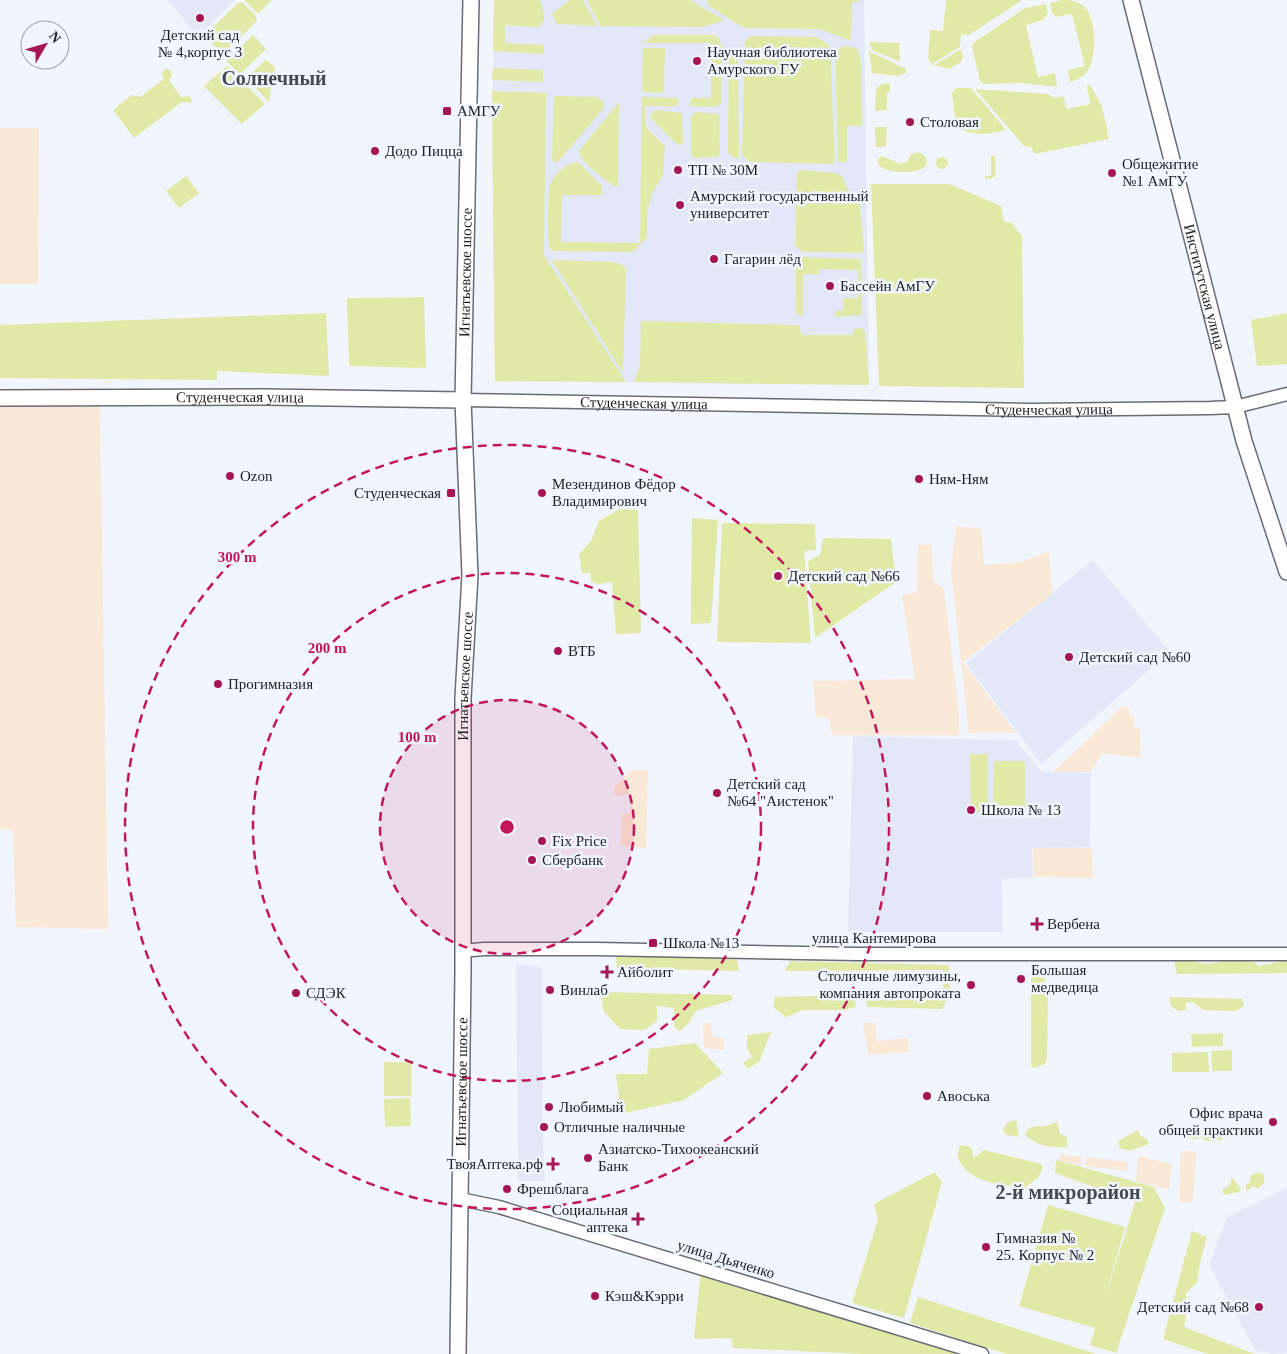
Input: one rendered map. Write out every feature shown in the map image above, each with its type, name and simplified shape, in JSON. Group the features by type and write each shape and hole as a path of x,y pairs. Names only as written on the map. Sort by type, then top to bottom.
{"main road":[{"name":"Игнатьевское шоссе","path":"458,1354 462,951 462,698 470,575 463,400 471,0"},
{"name":"Институтская улица","path":"1131,0 1174,176 1244,441 1287,572"},
{"name":"Студенческая улица","path":"0,398 265,397 463,400"}],"street":[{"name":"Студенческая улица","path":"463,400 1030,410 1235,407 1287,394"},
{"name":"улица Кантемирова","path":"462,951 484,949 597,949 857,954 1287,954"},
{"name":"улица Дьяченко","path":"460,1199 499,1207 982,1354"}],"shaded area":[{"name":"Детский сад № 4,корпус 3","path":"168,0 235,0 198,37"},
{"name":"Амурский государственный университет","path":"494,0 864,0 869,385 495,381 492,153"},
{"path":"0,128 39,128 38,284 0,284"},
{"path":"0,406 100,407 108,929 16,927 13,830 0,829"},
{"path":"956,527 981,528 984,565 1022,562 1049,551 1052,594 963,662 1016,733 969,733 951,569"},
{"path":"931,544 934,582 944,589 959,715 959,735 832,735 829,718 816,717 813,681 915,679 902,595 917,592 918,545"},
{"name":"Детский сад №60","path":"1093,560 1170,652 1041,764 966,663"},
{"path":"1122,707 1129,707 1129,715 1134,716 1134,727 1140,729 1141,758 1102,753 1091,772 1053,772"},
{"name":"Школа № 13","path":"853,736 1015,740 1042,772 1091,773 1090,847 1032,848 1033,878 1002,879 1003,932 848,932"},
{"path":"632,770 648,770 646,848 621,846 622,815 631,812 630,795 615,796 614,787"},
{"path":"1033,848 1092,848 1093,878 1034,877"},
{"path":"516,965 542,967 543,1148 545,1181 518,1181"},
{"path":"711,1023 713,1037 723,1038 725,1050 704,1048 703,1024"},
{"path":"863,1023 875,1023 877,1041 908,1038 909,1052 868,1055"},
{"path":"1181,1151 1196,1152 1193,1202 1179,1202"},
{"path":"1060,1154 1081,1157 1081,1165 1059,1161"},
{"path":"1138,1156 1172,1164 1169,1190 1136,1181"},
{"path":"1086,1157 1128,1162 1127,1171 1085,1166"},
{"name":"Детский сад №68","path":"1287,1188 1287,1353 1273,1354 1255,1350 1209,1265 1227,1217"}],"green space":[{"path":"244,0 272,0 258,14"},
{"path":"494,0 540,0 544,15 541,25 538,27 505,25 505,43 544,45 544,54 493,51"},
{"path":"570,0 583,0 597,26 557,24 552,14"},
{"path":"587,0 690,0 724,20 703,27 600,26"},
{"path":"707,0 861,0 852,3 851,41 820,29 744,28 709,6"},
{"path":"946,0 1021,1 969,35 961,35 960,47 932,64 928,58 930,30 943,31"},
{"path":"1063,0 1075,1 1085,7 1092,21 1094,31 1094,52 1089,69 1083,76 1070,82 1068,70 1085,66 1072,14 1056,17 1052,13 1050,3"},
{"path":"239,2 243,3 256,16 257,21 225,52 220,52 207,39 206,34"},
{"path":"1046,4 1048,13 1043,20 1026,25 1038,77 1055,73 1057,87 1022,83 984,84 980,81 972,47 973,43 1025,8"},
{"path":"253,35 266,49 240,74 226,61"},
{"path":"654,35 713,35 719,38 722,47 721,104 715,107 690,106 691,98 711,98 711,43 643,43"},
{"path":"750,36 817,37 830,46 835,160 833,164 749,162 742,156 745,42"},
{"path":"869,42 899,43 900,62 872,50"},
{"path":"842,46 857,48 861,61 862,126 847,126 847,162 838,162 835,54"},
{"path":"729,47 738,62 739,159 730,156 728,151"},
{"path":"643,48 665,48 664,93 642,92"},
{"path":"961,49 963,58 960,63 948,69 934,65"},
{"path":"869,51 906,69 906,73 897,76 872,73"},
{"path":"266,60 275,67 269,102 246,78"},
{"path":"227,66 265,104 242,124 204,86"},
{"path":"166,68 171,71 172,76 169,80 181,97 190,96 193,103 182,102 134,138 113,110 132,95 140,97 164,79 161,74"},
{"path":"493,68 543,70 543,82 492,80"},
{"path":"890,83 890,92 887,93 887,110 875,111 876,90 881,84"},
{"path":"1090,85 1102,106 1109,139 1035,154 1031,147 1024,146 975,89 1048,94 1055,98 1064,96 1066,109 1090,104 1087,86"},
{"path":"956,88 971,88 1006,130 980,134 967,132 956,126 952,93"},
{"path":"492,91 546,93 544,255 626,382 495,381"},
{"path":"554,96 597,97 604,103 603,109 558,162 552,160"},
{"path":"642,97 678,98 678,106 645,106 646,127 665,146 663,175 652,194 647,211 647,237 634,251 629,252 554,251 550,249 548,199 550,186 554,177 561,169 575,163 579,163 602,186 602,195 562,195 561,242 640,243"},
{"path":"619,102 618,187 595,172 584,161 579,151"},
{"path":"655,110 682,113 683,144 678,145 651,119 650,115"},
{"path":"696,112 719,114 720,154 717,157 695,158 691,155 691,117"},
{"path":"875,127 887,127 886,147 876,147"},
{"path":"919,152 927,159 927,163 922,169 916,171 901,172 887,170 878,164 878,159 882,156 901,164 907,162 911,154"},
{"path":"991,156 995,156 995,176 991,179 985,179 985,176 991,176"},
{"path":"940,157 944,157 948,163 944,169 940,169 936,165 936,161"},
{"path":"801,170 835,173 842,176 848,190 860,206 864,249 862,253 803,252 795,246 797,173"},
{"path":"186,176 199,193 179,208 166,191"},
{"path":"871,184 949,184 1001,206 1004,222 1012,223 1022,236 1024,388 879,386"},
{"path":"798,258 861,259 862,315 835,317 835,311 843,311 843,298 858,298 858,270 819,269 819,274 803,274 803,317 796,313 795,262"},
{"path":"552,260 613,262 621,264 626,269 623,373"},
{"path":"424,297 426,368 349,366 347,298"},
{"path":"326,313 329,376 217,371 217,380 0,378 0,325"},
{"path":"1287,313 1287,364 1257,366 1251,320"},
{"path":"641,321 799,325 802,335 853,335 854,329 862,328 865,331 869,385 634,382 640,366"},
{"path":"619,509 638,510 641,633 616,634 612,582 597,584 591,581 590,573 582,573 579,554 591,541 599,521"},
{"path":"692,518 718,520 711,623 691,624"},
{"path":"722,523 815,524 816,550 804,551 811,643 717,642"},
{"path":"823,538 891,539 896,582 815,638 808,561 820,555"},
{"path":"970,754 988,754 988,812 971,812"},
{"path":"994,761 1025,761 1025,811 993,811"},
{"path":"616,956 736,956 739,971 617,968"},
{"path":"1181,957 1208,964 1245,959 1259,966 1287,960 1287,973 1177,974 1174,960"},
{"path":"790,961 949,965 950,994 942,1009 868,1007 864,996 943,992 943,970 785,971"},
{"path":"1031,978 1045,978 1048,994 1047,1059 1045,1064 1034,1068 1031,1066"},
{"path":"600,992 732,995 732,1000 696,1011 688,1024 680,1031 674,1027 674,1008 657,1006 657,1021 644,1030 620,1029 604,1012"},
{"path":"854,995 856,1007 845,1010 803,1010 786,1017 773,1007 775,997"},
{"path":"1170,997 1242,999 1244,1006 1236,1011 1203,1010 1193,1002 1186,1003 1186,1010 1179,1011 1170,1004"},
{"path":"771,1032 760,1061 748,1069 743,1063 752,1057 747,1048 747,1035"},
{"path":"1223,1033 1223,1046 1192,1047 1191,1034"},
{"path":"695,1043 723,1073 684,1100 621,1114 616,1074 647,1074 649,1049"},
{"path":"1232,1050 1232,1071 1212,1071 1211,1051"},
{"path":"1208,1052 1209,1072 1172,1072 1172,1053"},
{"path":"384,1062 411,1062 411,1096 384,1096"},
{"path":"410,1098 411,1126 385,1127 384,1099"},
{"path":"1016,1120 1019,1137 1006,1135 1003,1130 1008,1122"},
{"path":"1057,1122 1060,1134 1066,1136 1067,1147 1044,1145 1033,1141 1025,1134 1031,1127 1046,1126"},
{"path":"1208,1128 1223,1134 1222,1140 1207,1141 1199,1137 1195,1140 1185,1137 1190,1129"},
{"path":"1138,1130 1140,1136 1146,1138 1149,1144 1130,1151 1120,1148 1118,1141"},
{"path":"960,1145 971,1147 974,1158 984,1150 1041,1164 1043,1168 1038,1178 1025,1188 995,1184 976,1177 962,1165 957,1156"},
{"path":"1056,1160 1154,1187 1165,1208 1116,1353 1090,1345 1095,1328 1019,1306 1048,1205 1125,1227 1104,1302 1135,1202 1055,1173"},
{"path":"935,1172 942,1182 904,1318 852,1303 878,1219 874,1204"},
{"path":"1258,1172 1264,1175 1264,1183 1258,1189 1254,1186 1246,1191 1246,1184 1251,1182 1250,1176"},
{"path":"1232,1177 1241,1189 1239,1192 1224,1195 1222,1190 1230,1185"},
{"path":"1192,1231 1207,1237 1197,1283 1186,1293 1187,1311 1184,1327 1255,1354 1207,1354 1163,1339"},
{"path":"701,1268 957,1347 956,1354 862,1354 733,1348 732,1338 694,1339"},
{"path":"918,1297 1096,1354 1006,1354 910,1323"}],"place":[{"name":"Детский сад № 4,корпус 3","path":"200,18"},
{"name":"Научная библиотека Амурского ГУ","path":"697,61"},
{"name":"АМГУ","path":"447,111"},
{"name":"Столовая","path":"910,122"},
{"name":"Додо Пицца","path":"375,151"},
{"name":"ТП № 30М","path":"678,170"},
{"name":"Общежитие №1 АмГУ","path":"1112,173"},
{"name":"Амурский государственный университет","path":"680,205"},
{"name":"Гагарин лёд","path":"714,259"},
{"name":"Бассейн АмГУ","path":"830,286"},
{"name":"Ozon","path":"230,476"},
{"name":"Ням-Ням","path":"919,479"},
{"name":"Студенческая","path":"451,493"},
{"name":"Мезендинов Фёдор Владимирович","path":"542,493"},
{"name":"Детский сад №66","path":"778,576"},
{"name":"ВТБ","path":"558,651"},
{"name":"Детский сад №60","path":"1069,657"},
{"name":"Прогимназия","path":"218,684"},
{"name":"Детский сад №64 \"Аистенок\"","path":"717,793"},
{"name":"Школа № 13","path":"971,810"},
{"name":"Fix Price","path":"542,841"},
{"name":"Сбербанк","path":"532,860"},
{"name":"Вербена","path":"1037,924"},
{"name":"Школа №13","path":"653,943"},
{"name":"Айболит","path":"607,972"},
{"name":"Большая медведица","path":"1021,979"},
{"name":"Столичные лимузины, компания автопроката","path":"971,985"},
{"name":"Винлаб","path":"550,990"},
{"name":"СДЭК","path":"296,993"},
{"name":"Авоська","path":"927,1096"},
{"name":"Любимый","path":"549,1107"},
{"name":"Офис врача общей практики","path":"1273,1122"},
{"name":"Отличные наличные","path":"544,1127"},
{"name":"Азиатско-Тихоокеанский Банк","path":"588,1158"},
{"name":"ТвояАптека.рф","path":"553,1164"},
{"name":"Фрешблага","path":"507,1189"},
{"name":"Социальная аптека","path":"638,1219"},
{"name":"Гимназия № 25. Корпус № 2","path":"986,1247"},
{"name":"Кэш&Кэрри","path":"595,1296"},
{"name":"Детский сад №68","path":"1259,1307"}],"district":[{"name":"Солнечный","path":"274,78"},
{"name":"2-й микрорайон","path":"1068,1192"}]}
